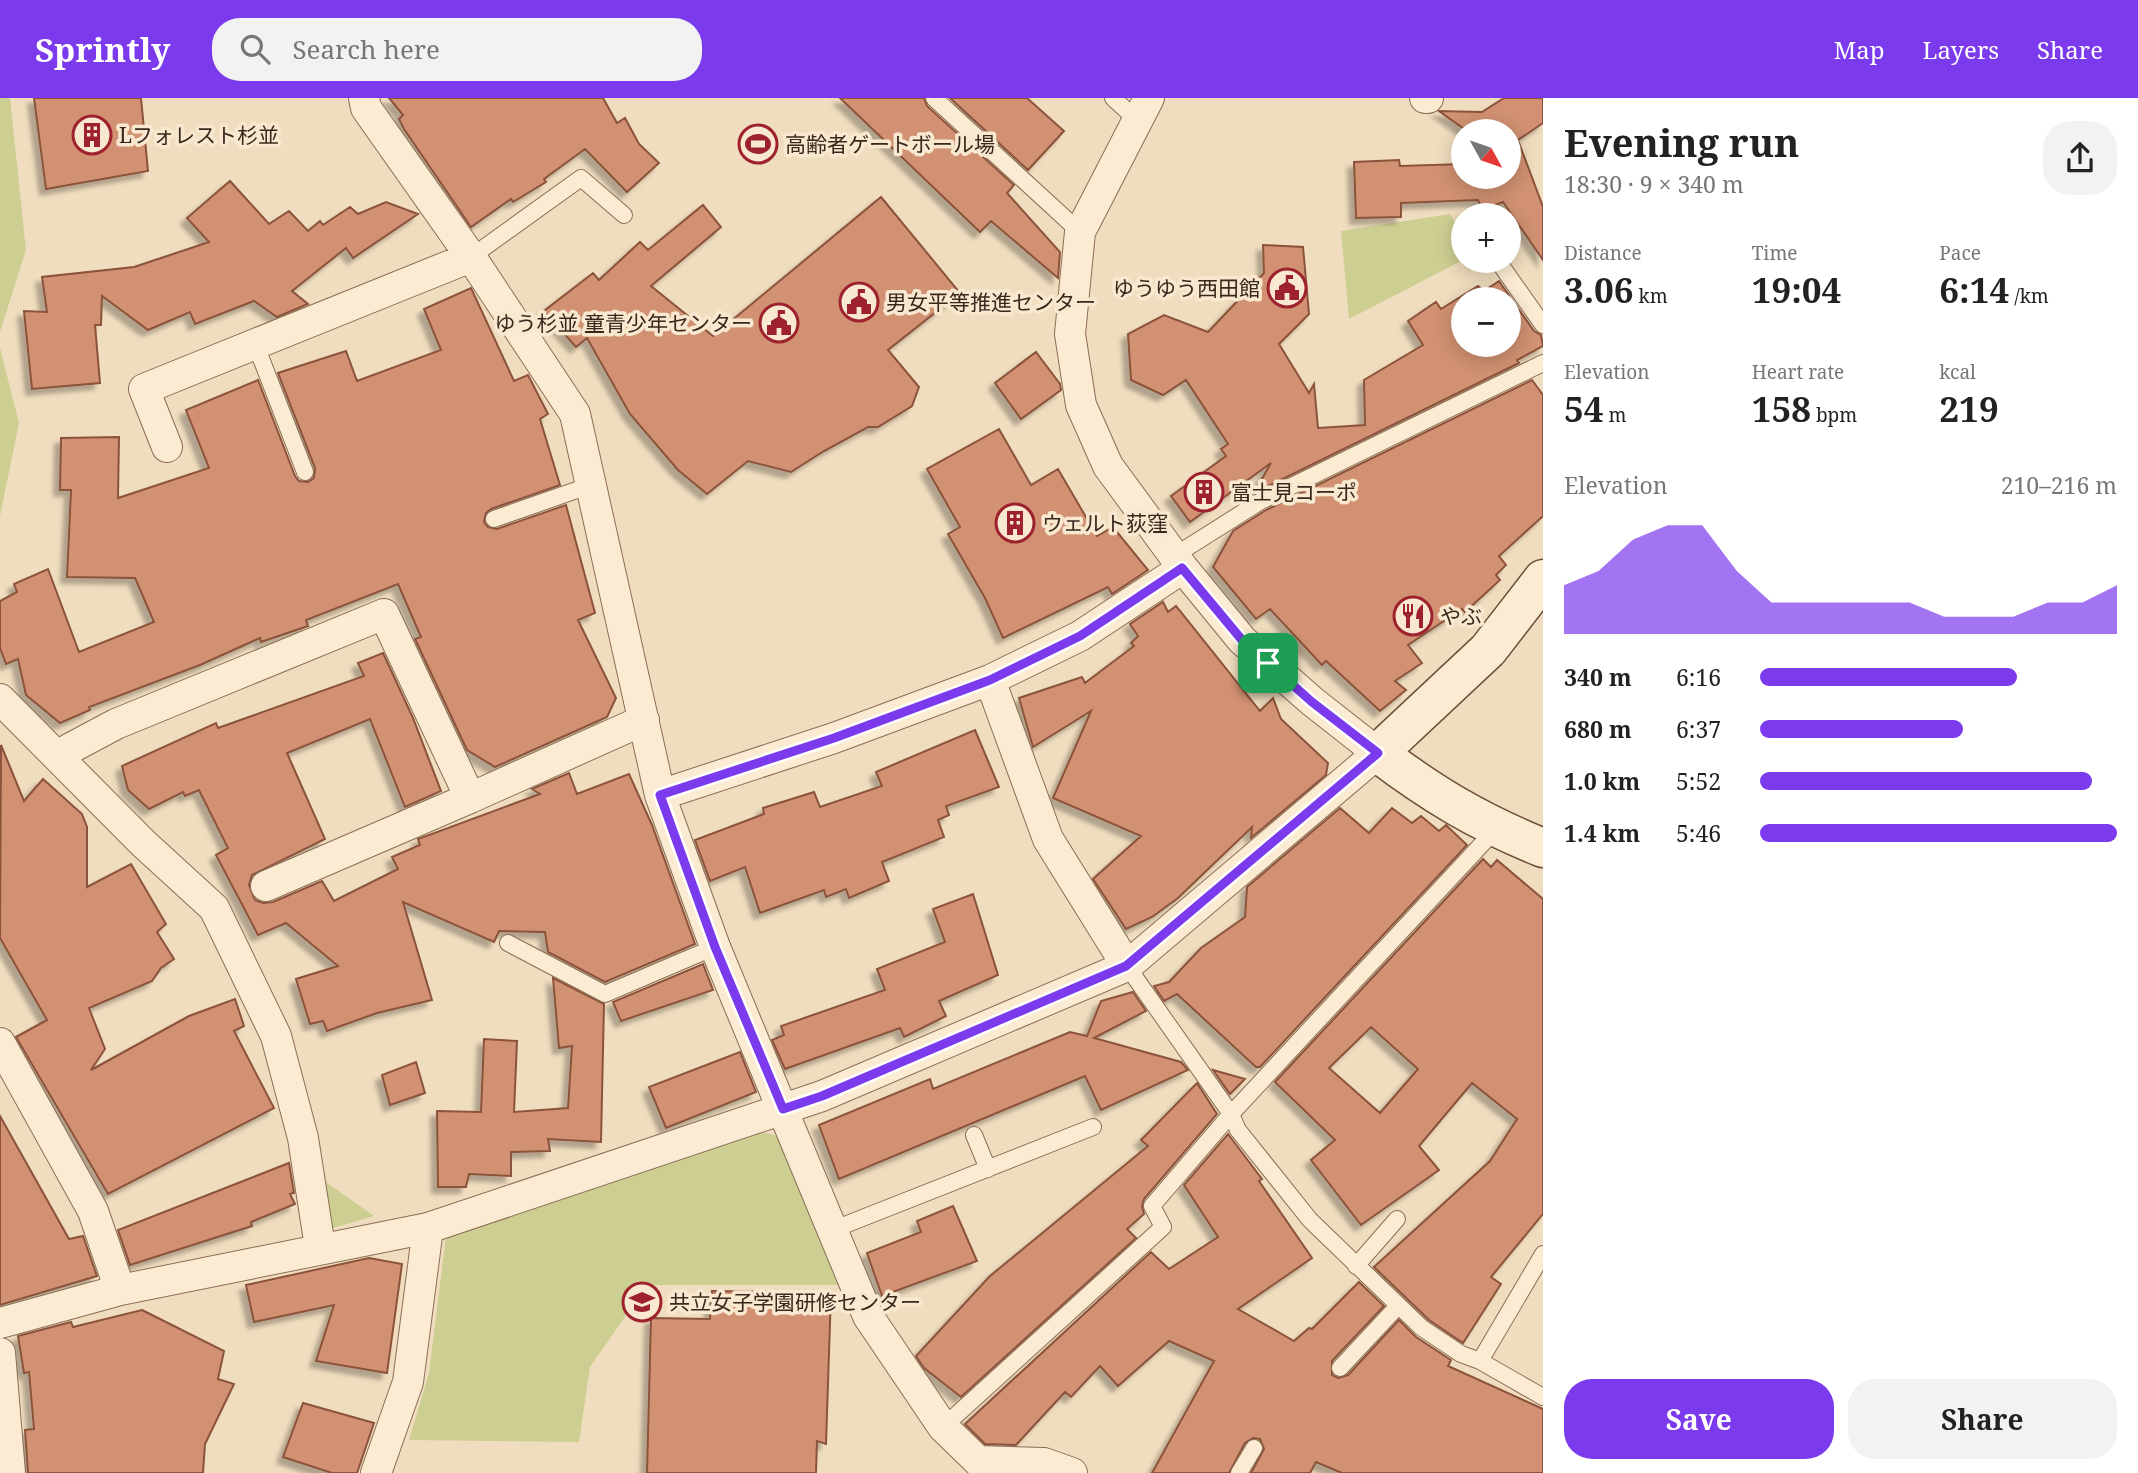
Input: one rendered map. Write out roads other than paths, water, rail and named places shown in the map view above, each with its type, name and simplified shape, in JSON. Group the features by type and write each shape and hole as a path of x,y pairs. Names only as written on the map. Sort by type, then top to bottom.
{"street":[{"path":"364,98 366,108 471,257 575,414 660,795 715,947 868,1316 943,1427 977,1467 1044,1463 1072,1473"},
{"path":"1143,109 1080,232 1070,334 1081,405 1108,466 1178,562 1242,640 1312,702 1444,801 1496,829 1543,848"},
{"path":"167,447 144,389 471,257"},
{"path":"660,795 834,738 990,680 1080,636 1178,562"},
{"path":"0,1323 120,1290 320,1247 428,1228 822,1096 1126,966 1378,753 1488,650 1543,579"},
{"path":"62,759 69,749 116,724 384,614 470,798"},
{"path":"990,680 1048,839 1126,966"},
{"path":"0,699 143,843 214,908 276,1036 303,1138 320,1247"},
{"path":"266,886 644,720"},
{"path":"0,1043 93,1211 120,1290"},
{"path":"376,1473 408,1382 428,1228"},
{"path":"0,1353 10,1473"}],"lane":[{"path":"934,98 1080,232"},
{"path":"1113,98 1143,109"},
{"path":"471,257 581,178 624,215"},
{"path":"1506,273 1543,325"},
{"path":"255,343 304,472"},
{"path":"1178,562 1261,501 1543,363"},
{"path":"494,519 591,485"},
{"path":"943,1427 1163,1227 1152,1206 1231,1114 1496,829"},
{"path":"508,943 605,994 715,947"},
{"path":"1126,966 1231,1114 1238,1130 1310,1220 1423,1328 1461,1354 1480,1361 1543,1397"},
{"path":"832,1230 1093,1127"},
{"path":"974,1135 988,1169"},
{"path":"1356,1266 1397,1219"},
{"path":"1480,1361 1543,1254"},
{"path":"1340,1368 1398,1306"},
{"path":"1239,1473 1254,1448"}],"place":[{"name":"Lフォレスト杉並","path":"92,135"},
{"name":"高齢者ゲートボール場","path":"758,144"},
{"name":"ゆうゆう西田館","path":"1287,288"},
{"name":"男女平等推進センター","path":"859,302"},
{"name":"ゆう杉並 童青少年センター","path":"779,323"},
{"name":"富士見コーポ","path":"1204,492"},
{"name":"ウェルト荻窪","path":"1015,523"},
{"name":"やぶ","path":"1413,616"},
{"name":"共立女子学園研修センター","path":"642,1302"}]}
